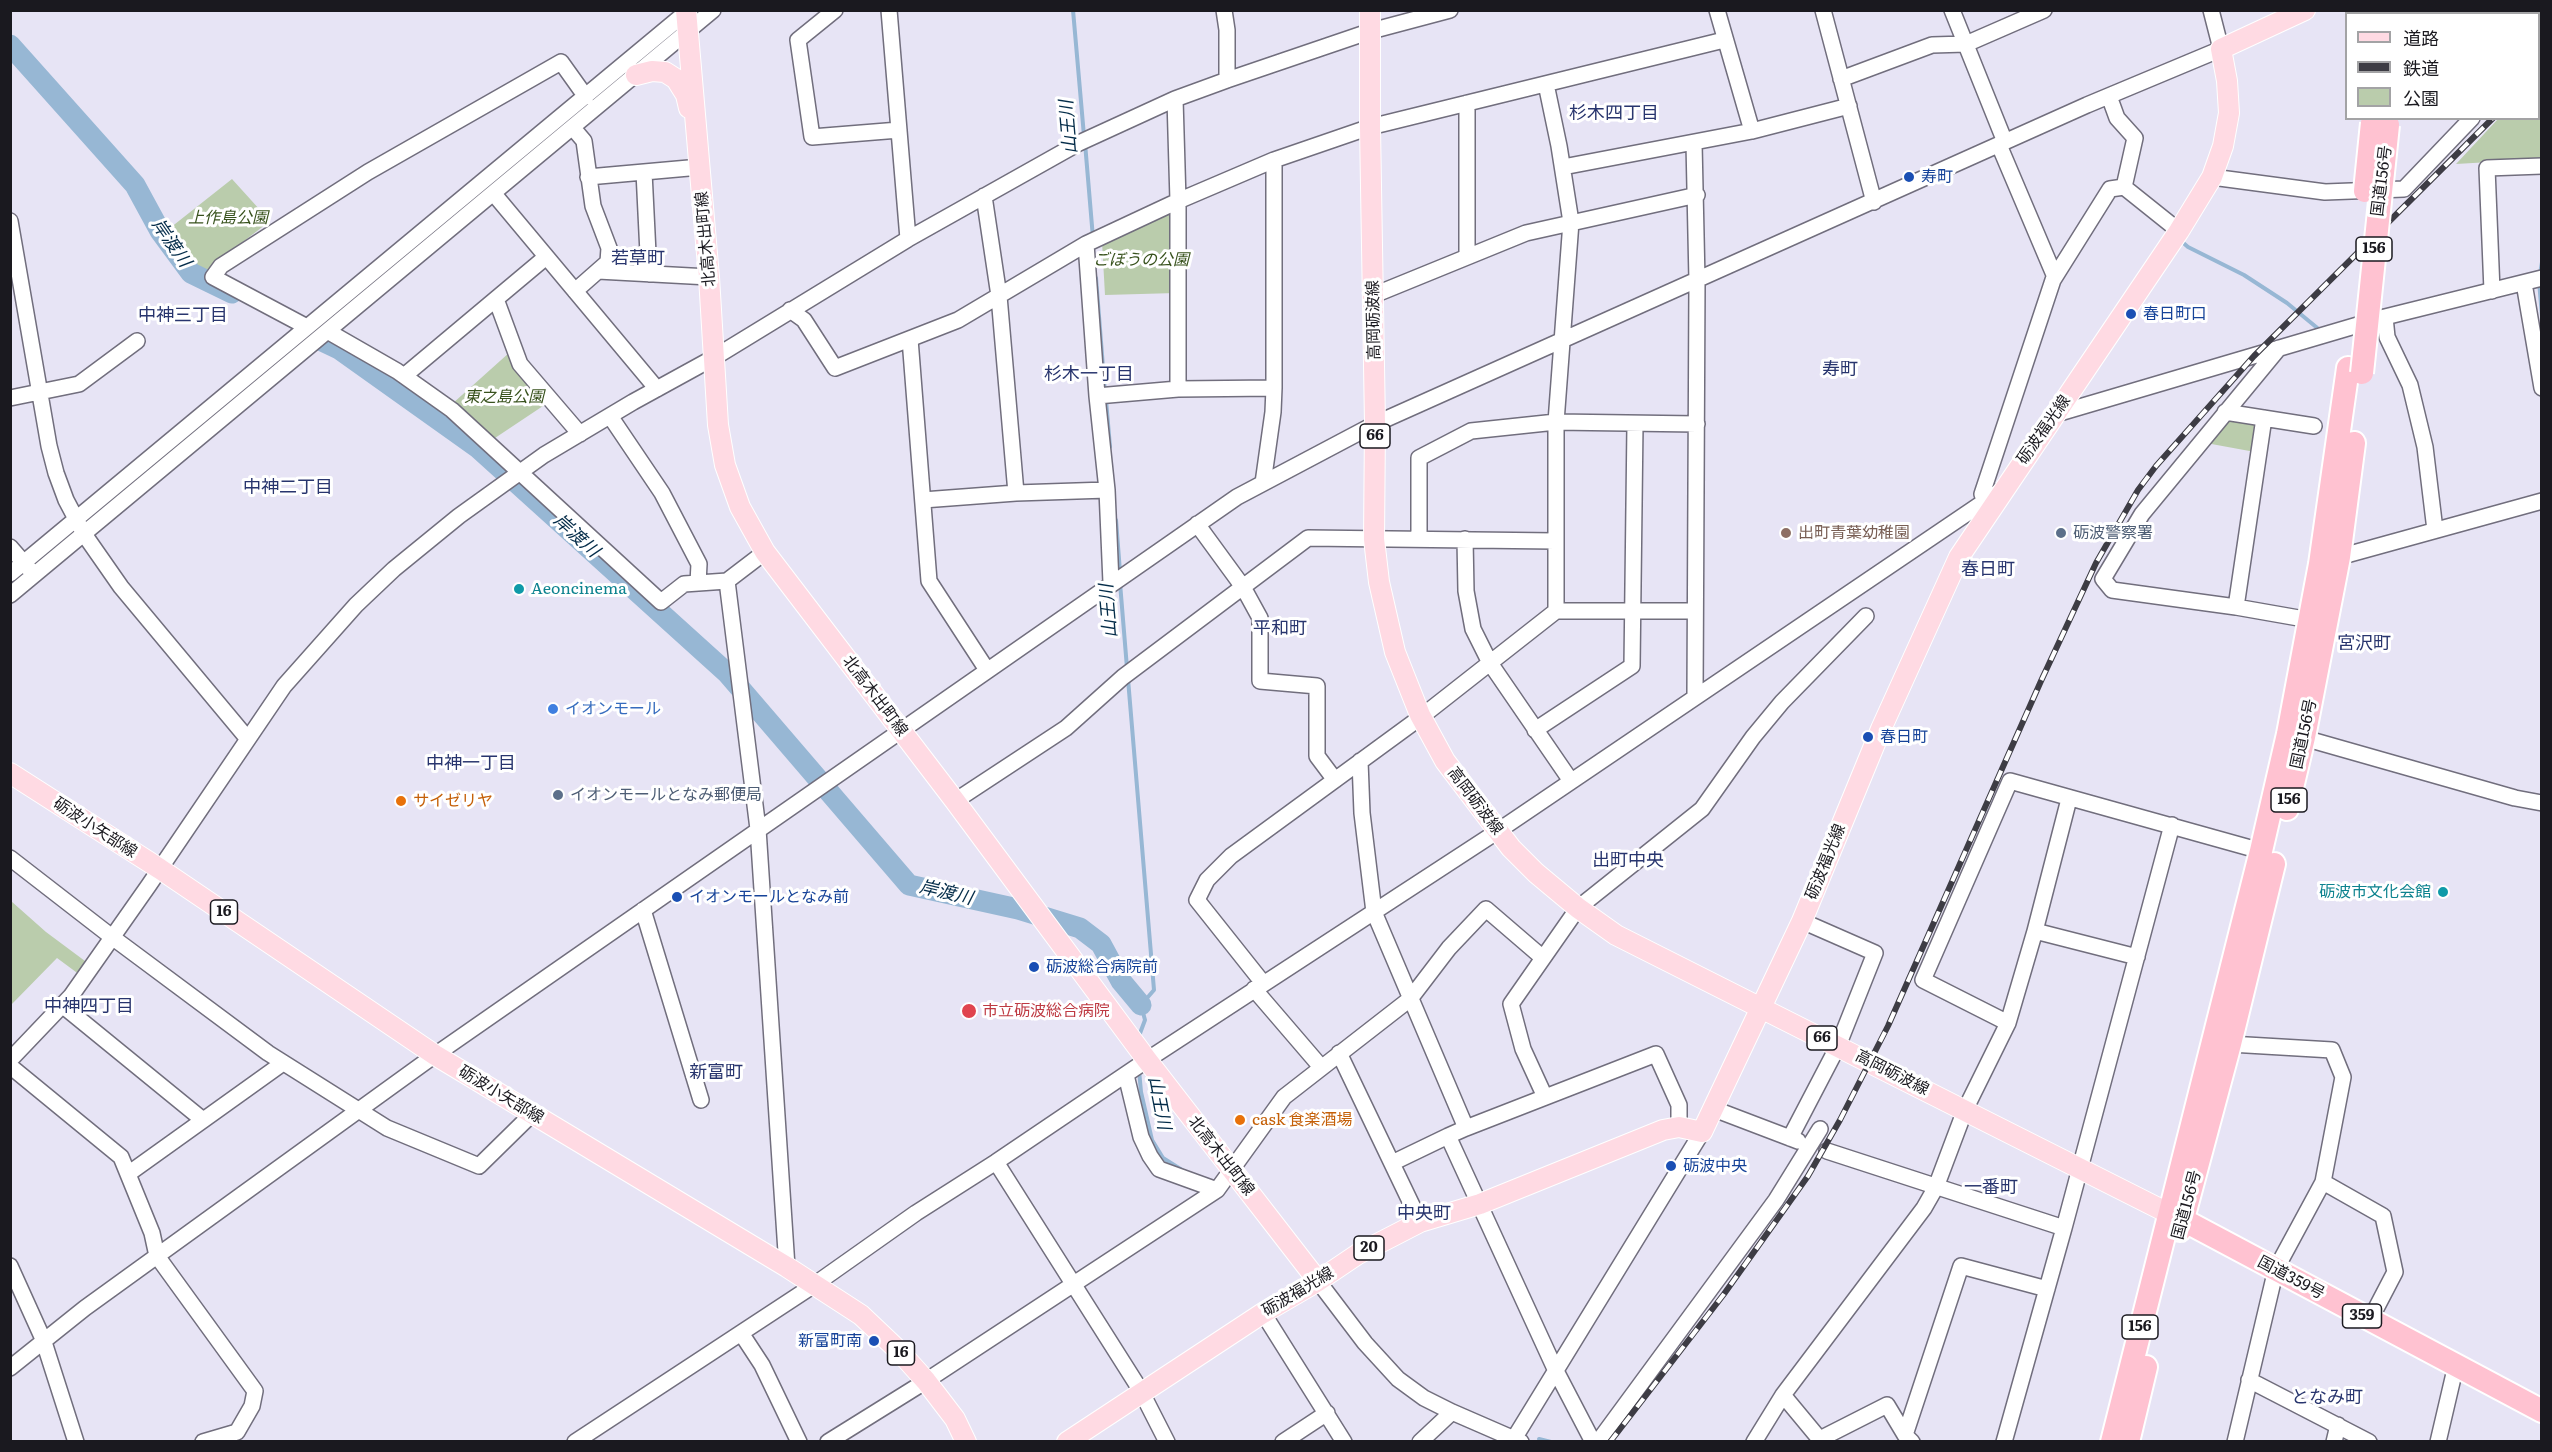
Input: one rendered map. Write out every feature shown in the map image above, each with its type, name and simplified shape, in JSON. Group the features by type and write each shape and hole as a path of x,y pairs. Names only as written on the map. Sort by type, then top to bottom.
{"highway":[{"name":"国道156号","path":"2112,1442 2175,1216 2230,1044 2296,736 2339,557 2355,371 2381,121"},
{"name":"国道156号","path":"2128,1442 2175,1216 2262,851 2296,736 2310,620 2335,467 2355,371"},
{"name":"国道359号","path":"2175,1216 2541,1411"}],"main road":[{"name":"高岡砺波線","path":"1370,10 1375,424 1374,539 1379,582 1395,652 1421,717 1445,761 1498,831 1536,873 1578,908 1616,934 2175,1216"},
{"path":"2221,49 2306,10"},
{"name":"北高木出町線","path":"688,16 715,357 718,425 725,465 740,507 765,552 955,801 1147,1060 1318,1281"},
{"name":"砺波福光線","path":"1067,1442 1141,1391 1263,1313 1318,1281 1358,1254 1420,1222 1480,1204 1664,1130 1679,1127 1702,1132 1802,921 1881,729 1959,557 2179,231 2212,177 2223,146 2229,113 2227,81 2221,49"},
{"path":"636,75 665,72 676,80 686,95 698,146"},
{"name":"砺波小矢部線","path":"10,773 160,869 435,1055 787,1267 861,1315 900,1352 926,1381 955,1419 966,1442"}],"street":[{"path":"10,573 586,96 688,16 713,10"},
{"path":"835,10 798,40 812,137 899,130"},
{"path":"889,10 908,239"},
{"path":"1224,10 1227,30 1227,80"},
{"path":"10,1060 62,1005 112,937 285,686 356,605 428,540 519,472 610,416 715,357 908,239 1078,143 1175,99 1227,80 1371,31 1450,10"},
{"path":"1717,10 1752,131"},
{"path":"1823,10 1874,202"},
{"path":"1952,10 2055,277"},
{"path":"1841,79 1932,45 1966,44 2018,16 2044,10"},
{"path":"10,1368 43,1339 435,1055 1197,524 1263,483 1375,424 2109,96 2221,49 2211,10"},
{"path":"10,595 636,75 688,16"},
{"path":"790,310 804,320 835,368 958,320 1086,244 1274,160 1370,127 1724,40"},
{"path":"307,327 213,277 221,266 368,172 561,62 586,96"},
{"path":"1546,84 1563,167 1571,222 1560,341 1556,422 1556,611"},
{"path":"2109,96 2117,118 2135,138 2124,187"},
{"path":"1175,99 1178,201 1178,389"},
{"path":"1467,103 1467,257"},
{"path":"1563,167 1752,131 1849,106"},
{"path":"2212,177 2325,192 2404,189 2470,120"},
{"path":"573,128 584,141 593,206 609,248 608,262 574,291"},
{"path":"1694,143 1697,195 1695,696"},
{"path":"1263,483 1274,412 1274,160"},
{"path":"2492,291 2487,168 2541,166"},
{"path":"588,177 700,167"},
{"path":"644,172 649,274"},
{"path":"1984,502 1982,494 2055,277 2110,189 2124,187 2179,231"},
{"path":"494,194 657,389"},
{"path":"1374,295 1526,233 1697,195"},
{"path":"984,196 999,296 1016,493"},
{"path":"10,221 17,302 40,392 56,473 66,500 78,517 84,534 121,587 247,738"},
{"path":"1086,244 1097,396 1107,489 1111,584"},
{"path":"404,376 546,256"},
{"path":"598,270 709,278"},
{"path":"2056,414 2385,317 2541,278"},
{"path":"2524,283 2541,388"},
{"path":"496,299 520,364 580,434"},
{"path":"2385,317 2387,336 2410,386 2425,447 2435,530"},
{"path":"329,332 404,376 452,410 661,602 684,584 727,581 765,552"},
{"path":"910,339 929,581 987,670"},
{"path":"10,398 79,384 137,341"},
{"path":"2279,348 2142,514 2103,579 2112,590 2310,620"},
{"path":"1097,396 1178,389 1274,388"},
{"path":"2225,412 2314,426"},
{"path":"610,416 662,493 699,564 698,583"},
{"path":"2236,607 2264,418"},
{"path":"1419,538 1419,458 1471,431 1556,422 1696,424"},
{"path":"1535,730 1632,666 1635,424"},
{"path":"923,500 1107,489"},
{"path":"575,1442 814,1285 1147,1060 1498,831 2003,489"},
{"path":"2339,557 2541,501"},
{"path":"1197,524 1243,586 1260,618 1260,681 1317,686 1317,756 1335,780"},
{"path":"955,801 1066,728 1123,676 1308,538 1555,541"},
{"path":"1465,539 1466,591 1472,619 1490,663 1571,781"},
{"path":"10,548 35,575"},
{"path":"727,581 758,829 787,1267"},
{"path":"1321,1067 1197,900 1207,880 1231,856 1421,717 1556,611 1695,612"},
{"path":"1545,1097 1523,1048 1511,1005 1578,908 1702,808 1753,737 1782,702 1866,616"},
{"path":"2296,736 2515,798 2541,803"},
{"path":"1360,761 1362,813 1374,912 1466,1128"},
{"path":"2008,1023 1923,980 2010,781 2262,851"},
{"path":"1754,1442 1783,1395 1924,1208 1936,1187 1965,1110 2008,1023 2035,931 2069,799"},
{"path":"2004,1442 2081,1168 2172,825"},
{"path":"10,858 112,937 283,1063 358,1112 387,1128 479,1166 532,1114"},
{"path":"828,1442 1074,1286 1217,1190 1284,1097 1410,999 1449,948 1486,909 1543,958"},
{"path":"643,910 701,1100"},
{"path":"1790,1138 1838,1046 1875,953 1802,921"},
{"path":"2035,931 2137,957"},
{"path":"62,1005 203,1120"},
{"path":"2230,1044 2332,1050 2343,1077 2323,1182 2276,1269 2235,1442"},
{"path":"1340,1053 1420,1222"},
{"path":"1392,1163 1466,1128 1656,1054 1678,1105 1679,1127"},
{"path":"128,1174 283,1063"},
{"path":"10,1066 121,1158 152,1233 157,1256 255,1391 252,1406 237,1432 203,1442"},
{"path":"1126,1075 1142,1137 1159,1169 1217,1190"},
{"path":"1714,1109 1811,1145"},
{"path":"1598,1442 1776,1200 1820,1130"},
{"path":"1318,1281 1365,1343 1398,1378 1424,1398 1516,1441 1556,1371 1702,1132"},
{"path":"1448,1137 1556,1371 1593,1442"},
{"path":"1827,1151 2064,1228"},
{"path":"996,1162 1141,1391 1167,1442"},
{"path":"2323,1182 2383,1216 2395,1272 2370,1320"},
{"path":"10,1266 43,1339 76,1442"},
{"path":"1908,1438 1961,1266 2047,1289"},
{"path":"1263,1313 1344,1442"},
{"path":"741,1333 762,1365 799,1442"},
{"path":"2438,1442 2456,1365"},
{"path":"2249,1380 2369,1442"},
{"path":"1783,1395 1821,1440 1887,1405 1908,1438"},
{"path":"1420,1442 1452,1412"},
{"path":"1283,1442 1327,1413"},
{"path":"2334,1442 2338,1425"}],"green space":[{"path":"2541,72 2541,159 2456,164 2497,120 2540,120"},
{"name":"上作島公園","path":"232,179 270,221 204,272 175,245 170,228"},
{"name":"ごぼうの公園","path":"1175,207 1176,293 1105,295 1102,242"},
{"name":"東之島公園","path":"510,352 549,402 492,440 452,404"},
{"path":"2224,418 2257,422 2255,452 2206,443"},
{"path":"11,901 46,932 89,964 80,975 57,958 11,1005"}],"waterway":[{"name":"山王川","path":"1073,10 1084,136"},
{"name":"岸渡川","path":"10,45 135,185 160,231 191,273 232,293"},
{"name":"山王川","path":"1085,143 1093,238"},
{"path":"2180,240 2188,247 2244,275 2287,303 2321,331"},
{"path":"2540,274 2542,262"},
{"name":"山王川","path":"1096,278 1105,393"},
{"path":"2539,281 2542,316"},
{"name":"岸渡川","path":"301,331 339,349 478,448 727,673 909,885 1018,909 1080,928 1101,944 1121,981 1141,1005"},
{"name":"山王川","path":"1106,400 1110,447"},
{"name":"山王川","path":"1116,520 1120,572"},
{"name":"山王川","path":"1120,583 1127,668"},
{"name":"山王川","path":"1128,679 1154,990 1141,1005 1145,1020 1139,1036"},
{"name":"山王川","path":"1139,1070 1141,1092 1152,1140 1163,1158 1182,1170"},
{"path":"1539,1439 1551,1442"}],"railway":[{"path":"1610,1442 1724,1294 1808,1176 1840,1120 1888,1026 2041,681 2096,563 2138,490 2156,466 2254,356 2491,120"}],"place":[{"name":"寿町","path":"1909,177"},
{"name":"春日町口","path":"2131,314"},
{"name":"出町青葉幼稚園","path":"1786,533"},
{"name":"砺波警察署","path":"2061,533"},
{"name":"Aeoncinema","path":"519,589"},
{"name":"イオンモール","path":"553,709"},
{"name":"春日町","path":"1868,737"},
{"name":"イオンモールとなみ郵便局","path":"558,795"},
{"name":"サイゼリヤ","path":"401,801"},
{"name":"砺波市文化会館","path":"2443,892"},
{"name":"イオンモールとなみ前","path":"677,897"},
{"name":"砺波総合病院前","path":"1034,967"},
{"name":"市立砺波総合病院","path":"969,1011"},
{"name":"cask 食楽酒場","path":"1240,1120"},
{"name":"砺波中央","path":"1671,1166"},
{"name":"新富町南","path":"874,1341"}],"district":[{"name":"杉木四丁目","path":"1614,114"},
{"name":"若草町","path":"638,259"},
{"name":"中神三丁目","path":"183,316"},
{"name":"寿町","path":"1840,370"},
{"name":"杉木一丁目","path":"1089,375"},
{"name":"中神二丁目","path":"288,488"},
{"name":"春日町","path":"1988,570"},
{"name":"平和町","path":"1280,629"},
{"name":"宮沢町","path":"2364,644"},
{"name":"中神一丁目","path":"471,764"},
{"name":"出町中央","path":"1628,861"},
{"name":"中神四丁目","path":"89,1007"},
{"name":"新富町","path":"716,1073"},
{"name":"一番町","path":"1991,1188"},
{"name":"中央町","path":"1424,1214"},
{"name":"となみ町","path":"2327,1398"}]}
